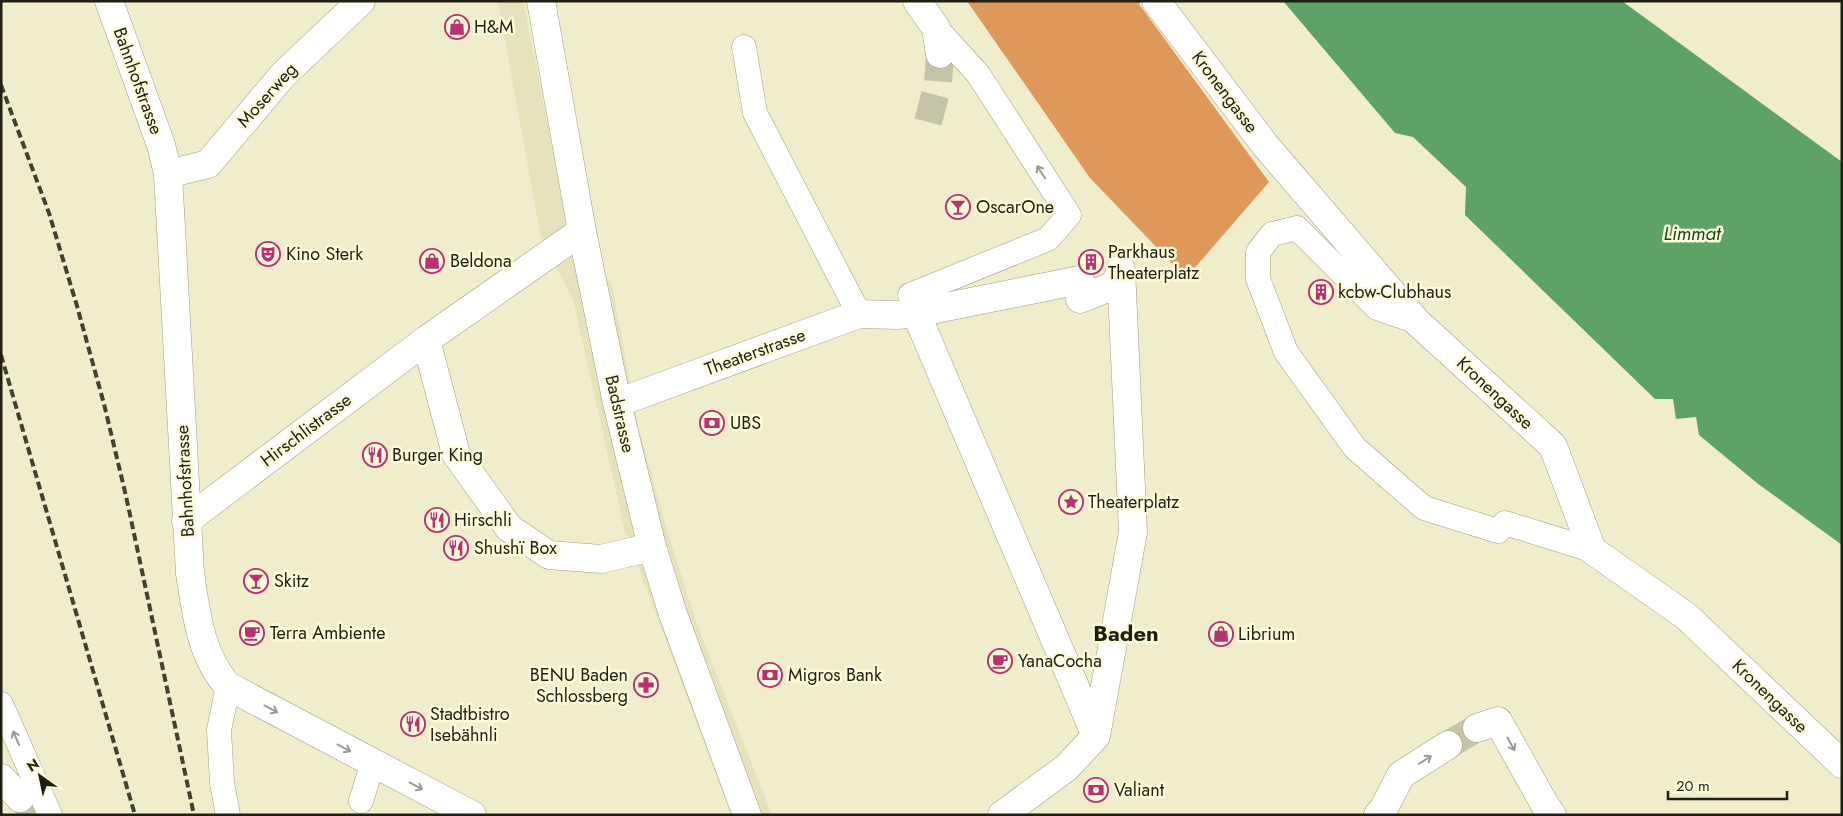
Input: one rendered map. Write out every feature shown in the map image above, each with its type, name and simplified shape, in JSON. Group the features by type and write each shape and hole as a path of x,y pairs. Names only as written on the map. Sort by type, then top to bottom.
{"street":[{"name":"Bahnhofstrasse","path":"110,1 161,145 168,174 190,573 205,650 218,675 228,686 472,815"},
{"name":"Moserweg","path":"168,174 208,164 283,75 361,1"},
{"name":"Badstrasse","path":"541,1 582,230 617,403 652,547 673,614 747,815"},
{"path":"917,1 938,41"},
{"name":"Kronengasse","path":"1156,1 1265,145 1417,322 1553,446 1592,550 1686,616 1842,764"},
{"name":"Hirschlistrasse","path":"186,521 426,340 582,230"},
{"path":"1002,815 1066,768 1096,736 1133,532 1121,268 1115,285 1080,298 1080,280 906,314 1096,736"},
{"name":"Theaterstrasse","path":"617,403 859,314 906,314"},
{"path":"426,340 456,454 509,528 549,555 602,559 652,547"},
{"path":"1476,728 1498,721 1552,815"},
{"path":"1385,812 1402,775 1448,745"},
{"path":"1,778 20,798"}],"lane":[{"path":"906,314 910,295 1048,239 1069,215 978,74 938,41"},
{"path":"744,47 755,113 859,314"},
{"path":"1417,322 1377,308 1297,228 1272,234 1258,252 1258,279 1286,352 1355,448 1424,508 1498,530 1505,524 1592,550"},
{"path":"228,686 218,730 222,783 228,815"},
{"path":"1,704 50,815"},
{"path":"361,802 373,763"}],"shaded area":[{"path":"523,1 568,225 612,285 638,425 667,530 697,624 772,815 731,815 625,532 573,300 540,233 498,3"},
{"path":"967,1 1141,1 1139,4 1269,182 1186,278 1090,178"}],"water":[{"name":"Limmat","path":"1283,1 1622,1 1842,162 1842,545 1757,483 1699,435 1696,417 1676,419 1673,399 1655,399 1465,215 1466,187 1413,137 1395,133"}],"tunnel":[{"path":"928,122 938,84 940,54"},
{"path":"1448,745 1477,728"},
{"path":"20,798 39,815"}],"railway":[{"path":"1,85 49,213 104,404 126,496 194,815"},
{"path":"1,355 135,815"}],"place":[{"name":"H&M","path":"457,27"},
{"name":"OscarOne","path":"958,207"},
{"name":"Kino Sterk","path":"268,254"},
{"name":"Beldona","path":"432,261"},
{"name":"Parkhaus Theaterplatz","path":"1091,262"},
{"name":"kcbw-Clubhaus","path":"1321,292"},
{"name":"UBS","path":"712,423"},
{"name":"Burger King","path":"375,455"},
{"name":"Theaterplatz","path":"1071,502"},
{"name":"Hirschli","path":"437,520"},
{"name":"Shushï Box","path":"456,548"},
{"name":"Skitz","path":"256,581"},
{"name":"Terra Ambiente","path":"252,633"},
{"name":"Librium","path":"1221,634"},
{"name":"YanaCocha","path":"1000,661"},
{"name":"Migros Bank","path":"770,675"},
{"name":"BENU Baden Schlossberg","path":"646,685"},
{"name":"Stadtbistro Isebähnli","path":"413,724"},
{"name":"Valiant","path":"1096,790"}],"district":[{"name":"Baden","path":"1126,633"}]}
